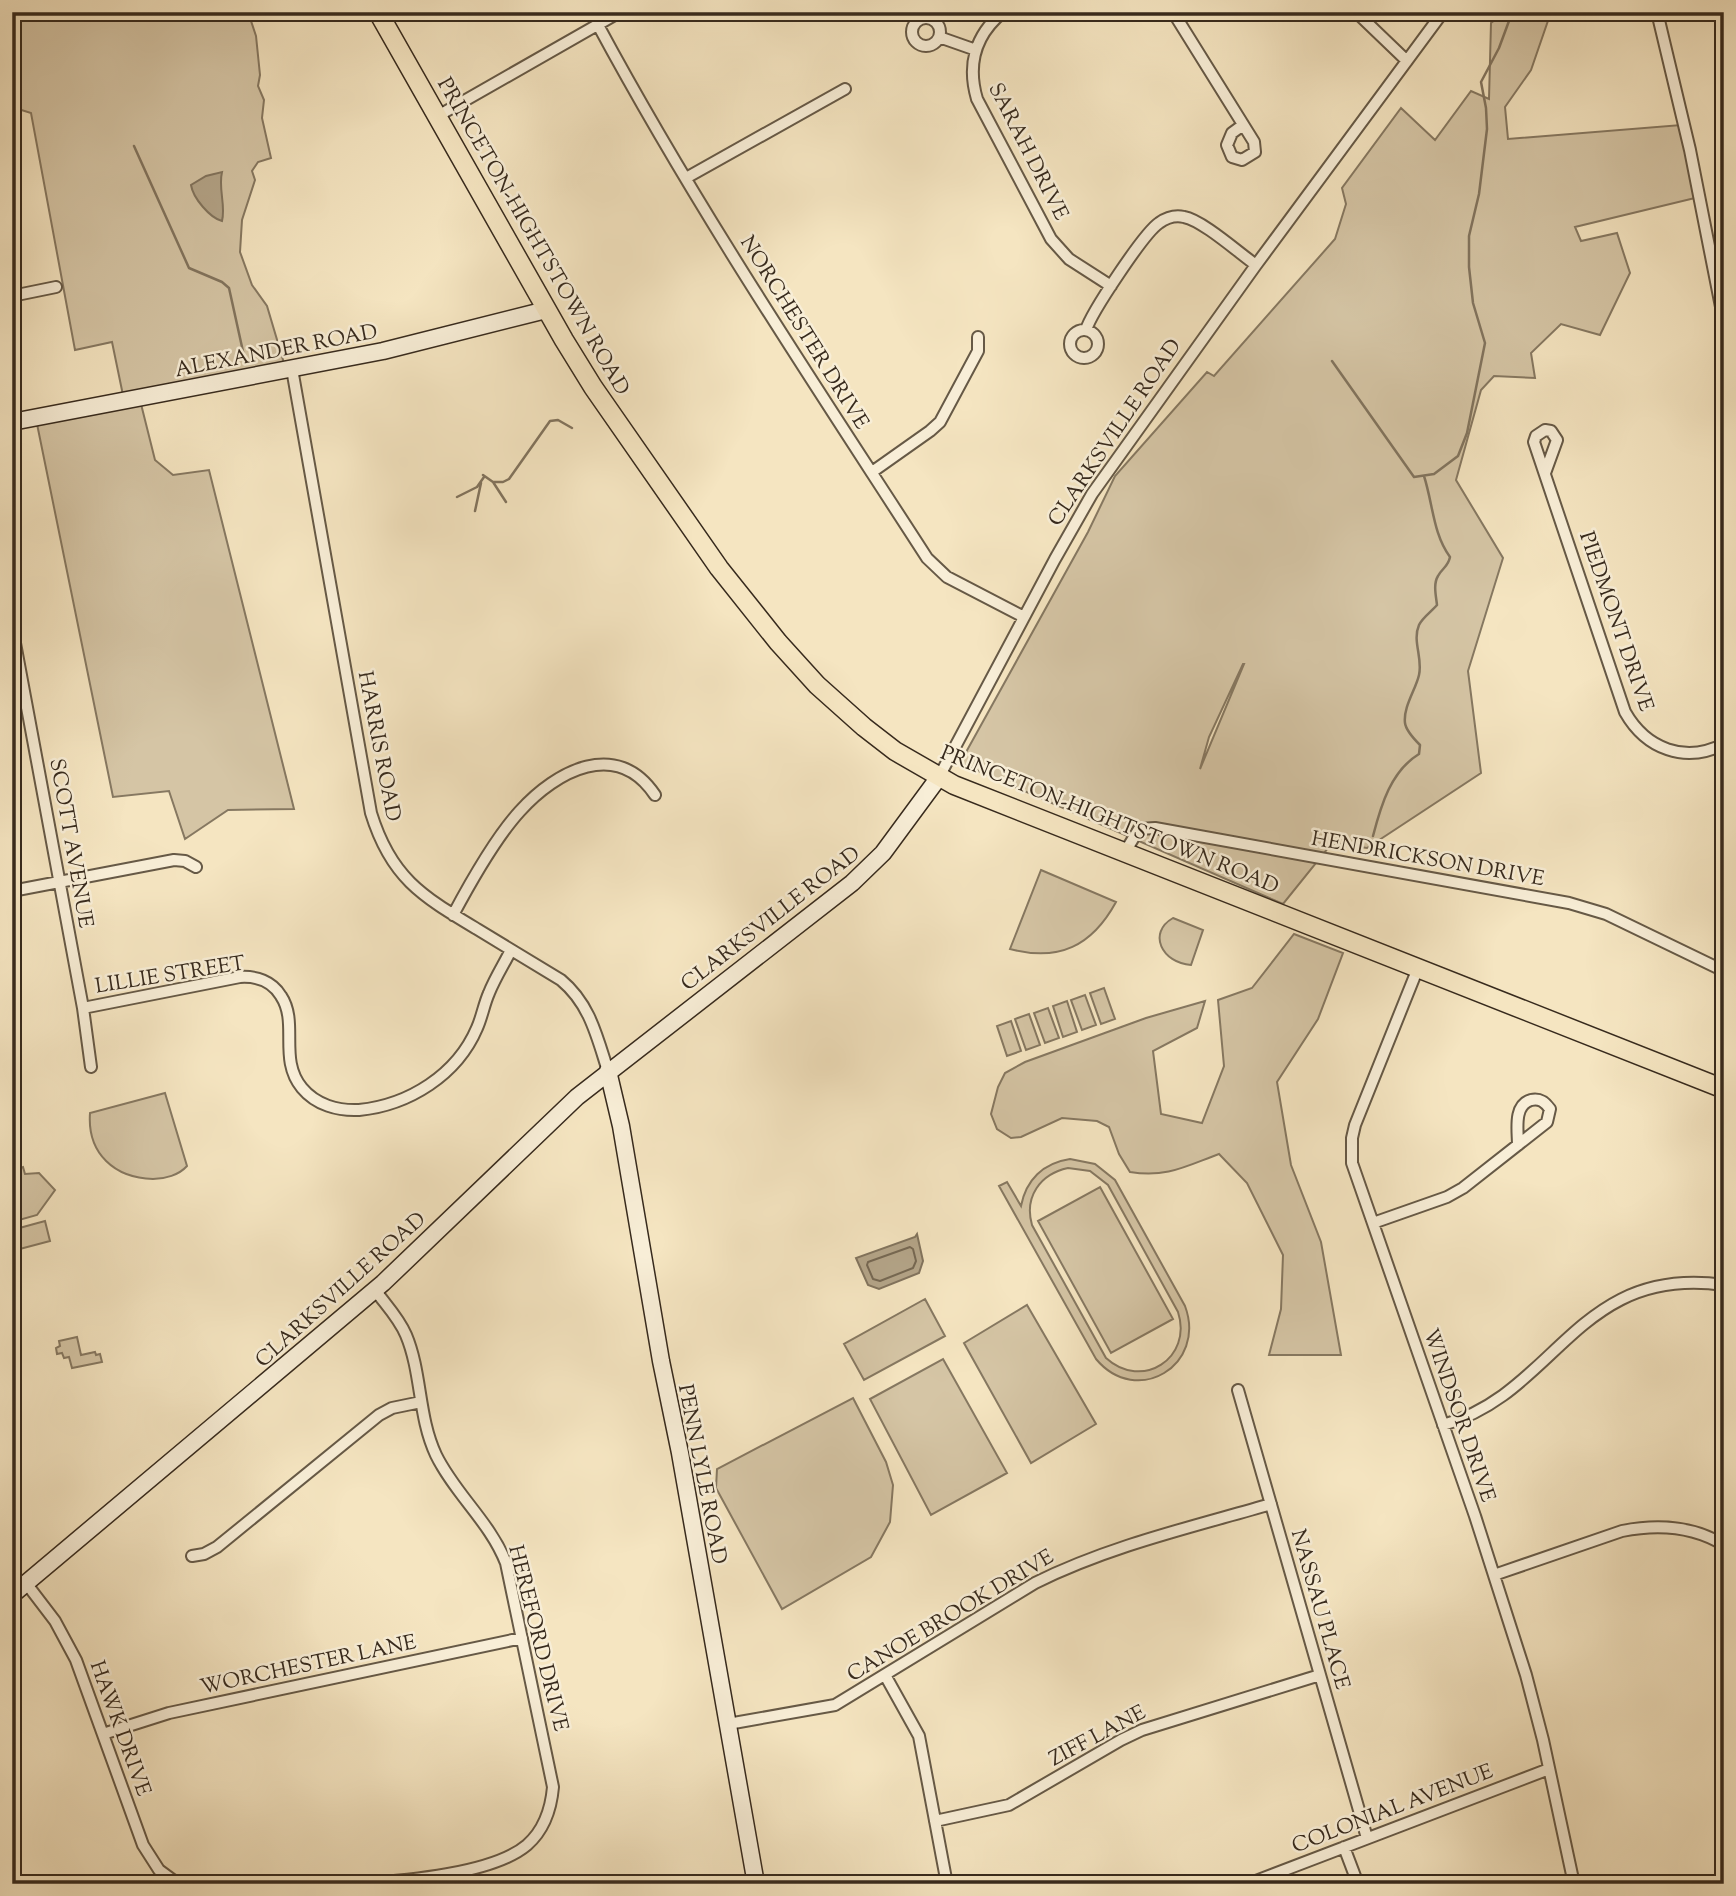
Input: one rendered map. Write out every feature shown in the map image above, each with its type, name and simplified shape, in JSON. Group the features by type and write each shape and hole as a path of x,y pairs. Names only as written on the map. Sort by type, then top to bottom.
{"main road":[{"name":"PRINCETON-HIGHTSTOWN ROAD","path":"378,12 546,310 593,387 711,557 778,642 817,685 864,727 895,751 954,785 1724,1089"}],"street":[{"path":"436,117 620,12"},
{"name":"SARAH DRIVE","path":"1003,12 985,30 976,50 972,74 977,99 1051,239 1069,259 1111,286"},
{"path":"1173,12 1254,142 1255,152 1242,160 1233,157 1227,145 1233,133 1243,125"},
{"path":"1356,12 1407,61"},
{"name":"CLARKSVILLE ROAD","path":"12,1595 375,1290 544,1127 608,1071 861,876 883,853 939,777 1098,485 1443,12"},
{"path":"1657,12 1690,150 1724,322"},
{"name":"NORCHESTER DRIVE","path":"598,25 686,178 927,558 937,569 959,584 1024,617"},
{"path":"939,37 976,50"},
{"path":"686,178 845,89"},
{"path":"1086,330 1089,320 1111,286 1155,226 1169,218 1177,216 1194,220 1256,265"},
{"path":"12,296 56,287"},
{"name":"ALEXANDER ROAD","path":"12,422 383,351 546,310"},
{"path":"872,472 940,422 978,351 978,337"},
{"name":"HARRIS ROAD","path":"292,369 370,813 383,848 404,878 432,903 561,980 580,999 594,1026 608,1071"},
{"name":"PIEDMONT DRIVE","path":"1545,473 1625,712 1632,724 1649,741 1673,752 1697,753 1724,744"},
{"name":"SCOTT AVENUE","path":"12,627 83,1008 91,1067"},
{"path":"453,915 514,817 534,796 565,775 595,764 620,766 643,779 655,795"},
{"name":"HENDRICKSON DRIVE","path":"1125,852 1139,829 1155,828 1569,903 1606,914 1724,971"},
{"path":"12,891 174,860 185,861 196,867"},
{"name":"LILLIE STREET","path":"83,1008 240,977 256,978 273,986 285,1003 288,1012 289,1056 295,1078 302,1088 318,1102 329,1107 369,1109 418,1092 446,1071 460,1056 478,1027 489,992 511,950"},
{"name":"WINDSOR DRIVE","path":"1418,968 1352,1138 1352,1163 1526,1675 1574,1884"},
{"name":"PENN LYLE ROAD","path":"608,1071 621,1126 756,1884"},
{"path":"1373,1223 1447,1196 1473,1181 1518,1145"},
{"path":"1443,1425 1469,1416 1501,1398 1588,1319 1620,1300 1645,1290 1672,1284 1724,1285"},
{"name":"HEREFORD DRIVE","path":"359,1884 411,1880 504,1858 526,1846 543,1825 552,1801 552,1775 506,1563 491,1532 444,1470 428,1436 405,1333 375,1290"},
{"name":"NASSAU PLACE","path":"1238,1390 1367,1838"},
{"path":"192,1556 204,1554 217,1547 380,1415 392,1408 421,1402"},
{"name":"CANOE BROOK DRIVE","path":"728,1724 821,1709 846,1699 1035,1583 1064,1569 1102,1554 1271,1504"},
{"path":"1494,1575 1622,1531 1638,1528 1656,1526 1691,1531 1724,1545"},
{"name":"HAWK DRIVE","path":"26,1583 67,1640 81,1671 143,1845 159,1870 178,1884"},
{"name":"WORCHESTER LANE","path":"103,1734 169,1713 522,1638"},
{"path":"885,1675 919,1736 947,1884"},
{"name":"ZIFF LANE","path":"935,1821 1009,1805 1142,1730 1321,1675"},
{"name":"COLONIAL AVENUE","path":"1248,1884 1549,1769"},
{"path":"1344,1847 1358,1884"}],"shaded area":[{"path":"12,12 248,12 256,36 260,75 258,86 264,100 262,118 271,158 258,162 252,171 255,180 242,220 240,252 252,285 267,306 286,370 124,400 112,342 75,350 31,113 12,107"},
{"path":"1505,12 1551,12 1531,70 1505,107 1508,139 1681,125 1695,198 1575,227 1581,241 1617,233 1630,273 1600,335 1561,324 1531,353 1535,378 1494,376 1481,390 1456,480 1503,558 1468,671 1481,773 1367,848 1332,843 1283,904 960,763 1088,532 1115,476 1207,372 1214,376 1335,239 1346,204 1342,188 1401,108 1435,140 1471,91 1489,99 1491,23","holes":["1244,664 1200,769 1209,737"]},
{"path":"141,404 155,460 173,475 209,470 294,809 228,810 185,839 169,791 113,797 36,419"},
{"path":"1041,870 1116,902 1096,930 1072,947 1044,953 1010,949"},
{"path":"1173,918 1203,930 1191,965 1172,959 1161,946 1161,931"},
{"path":"1294,934 1343,953 1318,1019 1277,1082 1291,1165 1321,1242 1341,1355 1269,1355 1281,1309 1283,1255 1247,1183 1219,1154 1166,1172 1130,1172 1119,1154 1109,1127 1097,1121 1062,1118 1021,1137 1011,1138 997,1129 991,1114 998,1087 1005,1073 1025,1062 1146,1018 1205,1001 1197,1028 1153,1051 1161,1114 1202,1123 1224,1066 1218,1000 1252,988"},
{"path":"1104,988 1115,1019 1101,1024 1090,993"},
{"path":"1085,995 1096,1025 1082,1030 1071,1000"},
{"path":"1067,1001 1077,1032 1063,1037 1053,1006"},
{"path":"1048,1008 1059,1038 1045,1043 1034,1013"},
{"path":"1029,1014 1040,1045 1026,1050 1015,1019"},
{"path":"1011,1021 1021,1051 1007,1056 997,1026"},
{"path":"165,1093 187,1166 172,1176 153,1179 127,1174 106,1161 93,1140 90,1113"},
{"path":"1070,1159 1095,1164 1115,1180 1185,1306 1189,1327 1186,1346 1177,1362 1164,1373 1148,1379 1130,1380 1112,1373 1096,1359 999,1186 1007,1182 1021,1206 1027,1188 1037,1174 1060,1161","holes":["1068,1168 1090,1171 1108,1185 1178,1312 1181,1329 1178,1343 1161,1365 1149,1370 1135,1371 1120,1367 1106,1358 1032,1225 1032,1196 1042,1181"]},
{"path":"23,1167 25,1174 39,1173 55,1190 37,1215 12,1222 12,1171"},
{"path":"1100,1187 1173,1319 1111,1353 1038,1221"},
{"path":"45,1221 50,1241 16,1250 12,1230"},
{"path":"925,1299 945,1336 864,1380 844,1344"},
{"path":"1027,1305 1096,1424 1031,1463 964,1343"},
{"path":"77,1337 81,1355 95,1352 96,1355 100,1354 102,1362 72,1368 69,1357 64,1358 62,1353 57,1354 59,1341"},
{"path":"943,1359 1007,1473 931,1515 870,1399"},
{"path":"853,1398 886,1462 893,1485 890,1522 871,1557 782,1609 716,1488 717,1469"}],"water":[{"path":"222,172 222,221 203,207 191,185 206,176"},
{"path":"917,1234 923,1261 919,1273 879,1289 868,1285 856,1258"}],"waterway":[{"path":"1332,361 1414,477 1434,474 1458,456 1467,433 1485,343 1473,303 1469,267 1469,236 1479,194 1487,129 1481,82 1499,48 1509,21 1522,12"},
{"path":"134,146 189,268 222,282 229,288 244,356"},
{"path":"493,482 509,479 550,421 558,420 572,428"},
{"path":"483,475 493,482 506,502"},
{"path":"1373,836 1394,779 1409,761 1419,754 1420,745 1405,723 1408,704 1419,675 1417,631 1422,620 1437,605 1436,579 1450,557 1440,539 1424,476"},
{"path":"457,497 477,487 484,477"},
{"path":"475,511 481,483"}]}
